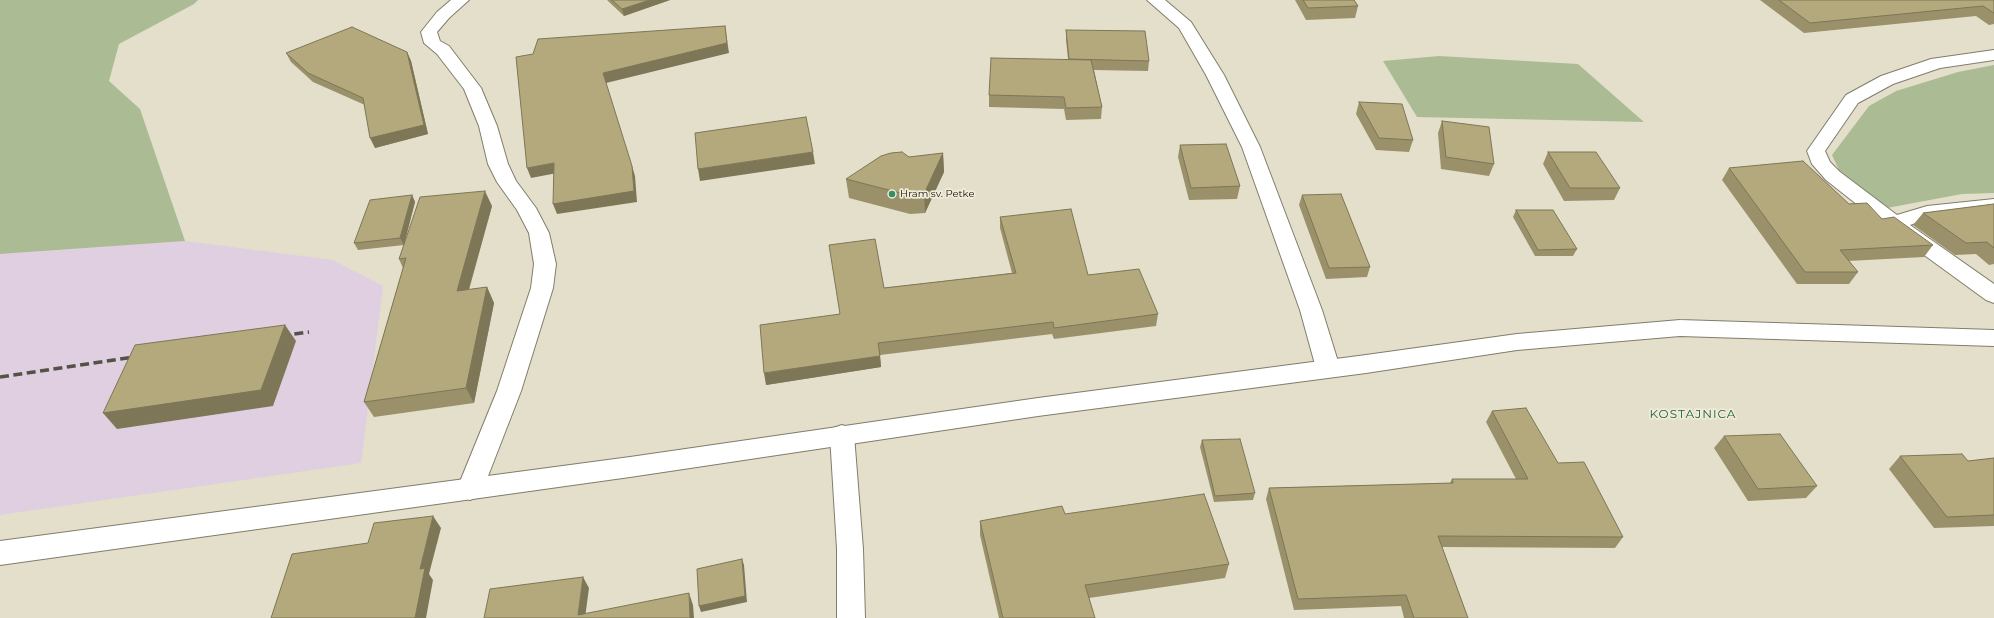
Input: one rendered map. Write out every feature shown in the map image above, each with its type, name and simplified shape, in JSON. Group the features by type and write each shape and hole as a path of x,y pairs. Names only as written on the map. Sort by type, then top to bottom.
{"street":[{"path":"461,0 443,15 429,32 432,43 443,50 472,88 488,126 498,164 507,182 526,208 539,232 545,264 542,288 509,391 470,489"},
{"path":"1155,0 1185,25 1215,75 1251,147 1311,310 1328,368"},
{"path":"1994,56 1937,63 1881,83 1852,99 1816,151 1822,164 1833,176 1894,223 1994,295"},
{"path":"1894,223 1927,212 1994,205"},
{"path":"0,553 470,489 842,435 1517,342 1680,328 1994,338"},
{"path":"842,435 850,550 851,618"}],"shaded area":[{"path":"185,241 333,260 383,286 361,463 0,515 0,254"}],"green space":[{"path":"0,0 198,0 194,4 119,44 109,81 140,109 185,241 0,254"},
{"path":"1439,56 1578,64 1644,122 1417,117 1383,61"},
{"path":"1994,65 1994,193 1962,194 1887,208 1839,170 1832,155 1869,106 1896,91 1958,72"}],"building":[{"path":"612,0 650,0 622,9"},
{"path":"1303,0 1354,0 1358,6 1308,8"},
{"path":"1779,0 1994,0 1994,13 1983,6 1810,23"},
{"path":"725,26 727,43 603,73 632,166 634,191 553,204 554,163 527,168 516,57 533,54 538,39"},
{"path":"352,27 407,52 424,125 370,138 363,98 308,73 286,53"},
{"path":"1066,30 1145,31 1149,61 1069,59"},
{"path":"991,58 1091,60 1102,107 1066,108 1064,97 989,95"},
{"path":"1359,102 1402,104 1413,140 1379,138"},
{"path":"806,117 813,152 698,169 695,133"},
{"path":"1442,121 1489,127 1494,164 1446,157"},
{"path":"1226,144 1240,186 1191,188 1180,145"},
{"path":"902,152 909,157 943,153 924,194 908,195 846,179 881,156"},
{"path":"1548,152 1596,152 1620,188 1570,188"},
{"path":"1803,161 1849,204 1867,203 1882,219 1894,217 1933,245 1840,250 1858,272 1805,272 1729,168"},
{"path":"485,191 457,291 487,287 466,388 364,402 406,258 399,259 420,197"},
{"path":"1341,194 1370,267 1329,268 1302,195"},
{"path":"412,195 400,238 354,243 370,200"},
{"path":"1994,204 1994,248 1987,242 1966,243 1923,213"},
{"path":"1071,209 1088,275 1139,269 1158,314 1054,328 1053,322 878,343 880,356 764,373 760,325 840,314 829,245 875,239 884,288 1016,273 1000,217"},
{"path":"1516,210 1553,210 1577,249 1538,250"},
{"path":"285,325 261,390 103,413 135,345"},
{"path":"1526,408 1558,463 1584,462 1623,537 1438,536 1468,618 1414,618 1406,595 1298,599 1269,488 1453,483 1452,479 1528,479 1492,411"},
{"path":"1780,434 1817,486 1758,489 1724,436"},
{"path":"1240,439 1255,493 1215,496 1202,440"},
{"path":"1962,454 1968,461 1994,458 1994,515 1947,517 1900,456"},
{"path":"1204,494 1229,564 1085,585 1095,618 1003,618 980,521 1062,506 1065,514"},
{"path":"433,516 420,569 425,568 415,618 271,618 292,554 368,543 374,523"},
{"path":"742,559 745,596 699,606 697,569"},
{"path":"583,577 578,615 689,593 690,618 484,618 490,589"}],"railway":[{"path":"281,336 309,332"},
{"path":"0,377 141,356"}],"place":[{"name":"Hram sv. Petke","path":"892,194"}],"district":[{"name":"KOSTAJNICA","path":"1693,414"}]}
